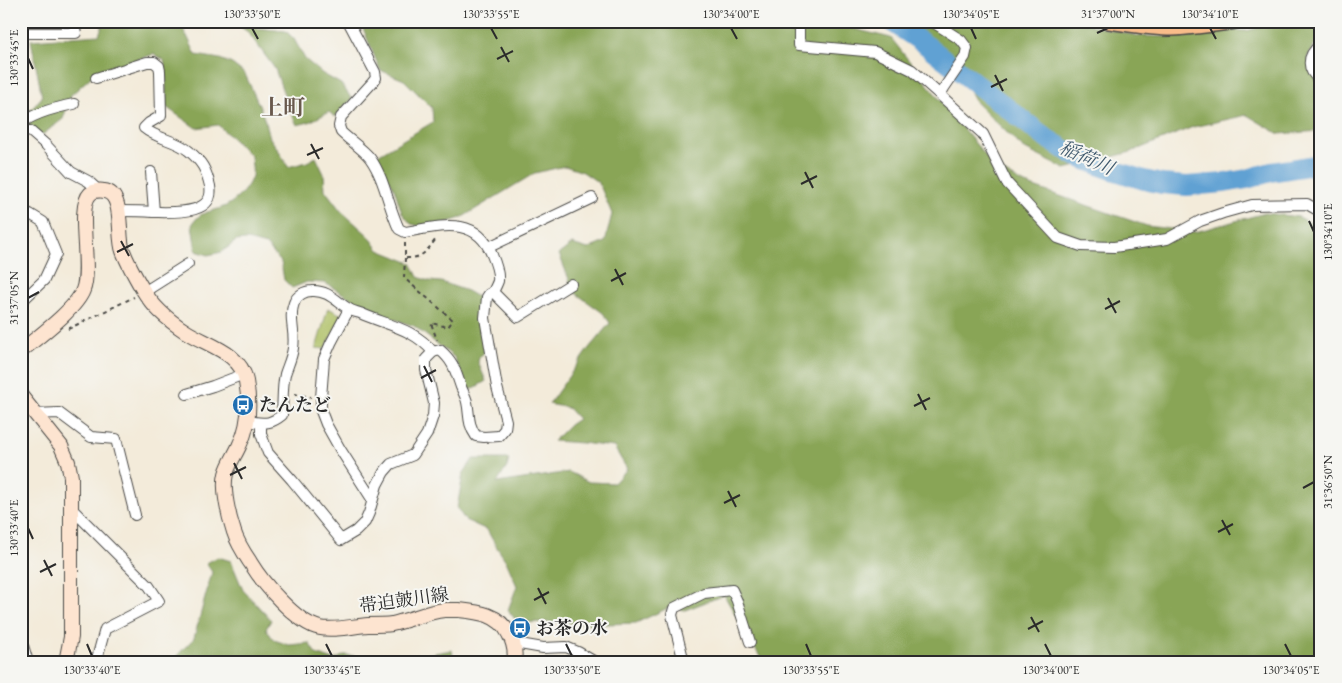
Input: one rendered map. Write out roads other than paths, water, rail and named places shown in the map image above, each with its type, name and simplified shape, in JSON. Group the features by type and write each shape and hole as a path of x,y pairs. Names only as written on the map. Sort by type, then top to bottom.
{"main road":[{"path":"1109,21 1171,28 1205,26 1235,21"}],"street":[{"path":"21,33 76,33 73,21"},
{"path":"348,21 375,72 376,78 341,117 339,126 341,132 369,156 382,179 399,229 405,232 446,226 463,227 474,232 489,247 498,279 494,292 487,297 485,318 506,429 499,436 476,436 469,423 467,402 449,357 436,351 413,334 349,309 323,292 311,291 302,293 295,300 291,313 294,347 285,374 282,415 274,421 254,422 268,453 341,540 356,531 365,522 377,485 384,472 391,464 413,455 427,434 433,416 434,403 426,370 426,358 436,351"},
{"path":"766,21 799,25 799,45 874,52 912,70 942,91 983,134 1007,183 1058,238 1081,246 1114,247 1167,239 1200,221 1252,205 1307,204 1321,212"},
{"path":"931,21 961,40 967,48 966,57 942,91"},
{"path":"1321,44 1310,56 1312,75 1321,81"},
{"path":"96,78 147,62 154,62 159,66 161,116 144,128 190,151 206,170 210,189 209,199 203,206 182,213 118,211"},
{"path":"21,123 48,109 74,104"},
{"path":"21,134 25,131 30,131 71,172 88,181 99,191"},
{"path":"151,172 154,212"},
{"path":"21,351 78,300 84,287 86,267 84,212 86,200 93,192 99,191"},
{"name":"帯迫皷川線","path":"99,191 106,191 113,195 118,211 120,242 123,252 144,292 154,305 186,332 228,354 238,363 244,374 254,422 245,432 225,477 229,513 234,534 252,566 290,611 318,628 390,624 446,610 478,612 490,616 503,625 508,630 514,644"},
{"path":"489,247 592,198"},
{"path":"21,222 30,214 43,222 56,254 44,280 21,302"},
{"path":"144,292 188,264"},
{"path":"494,292 518,317 571,284"},
{"path":"349,309 324,359 321,411 340,449 372,499"},
{"path":"187,394 244,374"},
{"path":"21,396 61,446 68,462 71,477 72,637 66,662"},
{"path":"34,414 59,413 91,437 116,439 135,514"},
{"path":"72,509 149,586 159,601 105,629 96,662"},
{"path":"684,662 672,615 674,608 704,594 732,590 750,642"},
{"path":"21,640 28,662"},
{"path":"514,662 514,644 542,648 566,647 594,662"}],"waterway":[{"name":"稲荷川","path":"890,21 926,45 1046,138 1077,157 1106,168 1144,180 1187,186 1224,183 1271,172 1321,164"}],"place":[{"name":"たんたど","path":"243,405"},
{"name":"お茶の水","path":"520,628"}],"district":[{"name":"上町","path":"283,107"}]}
